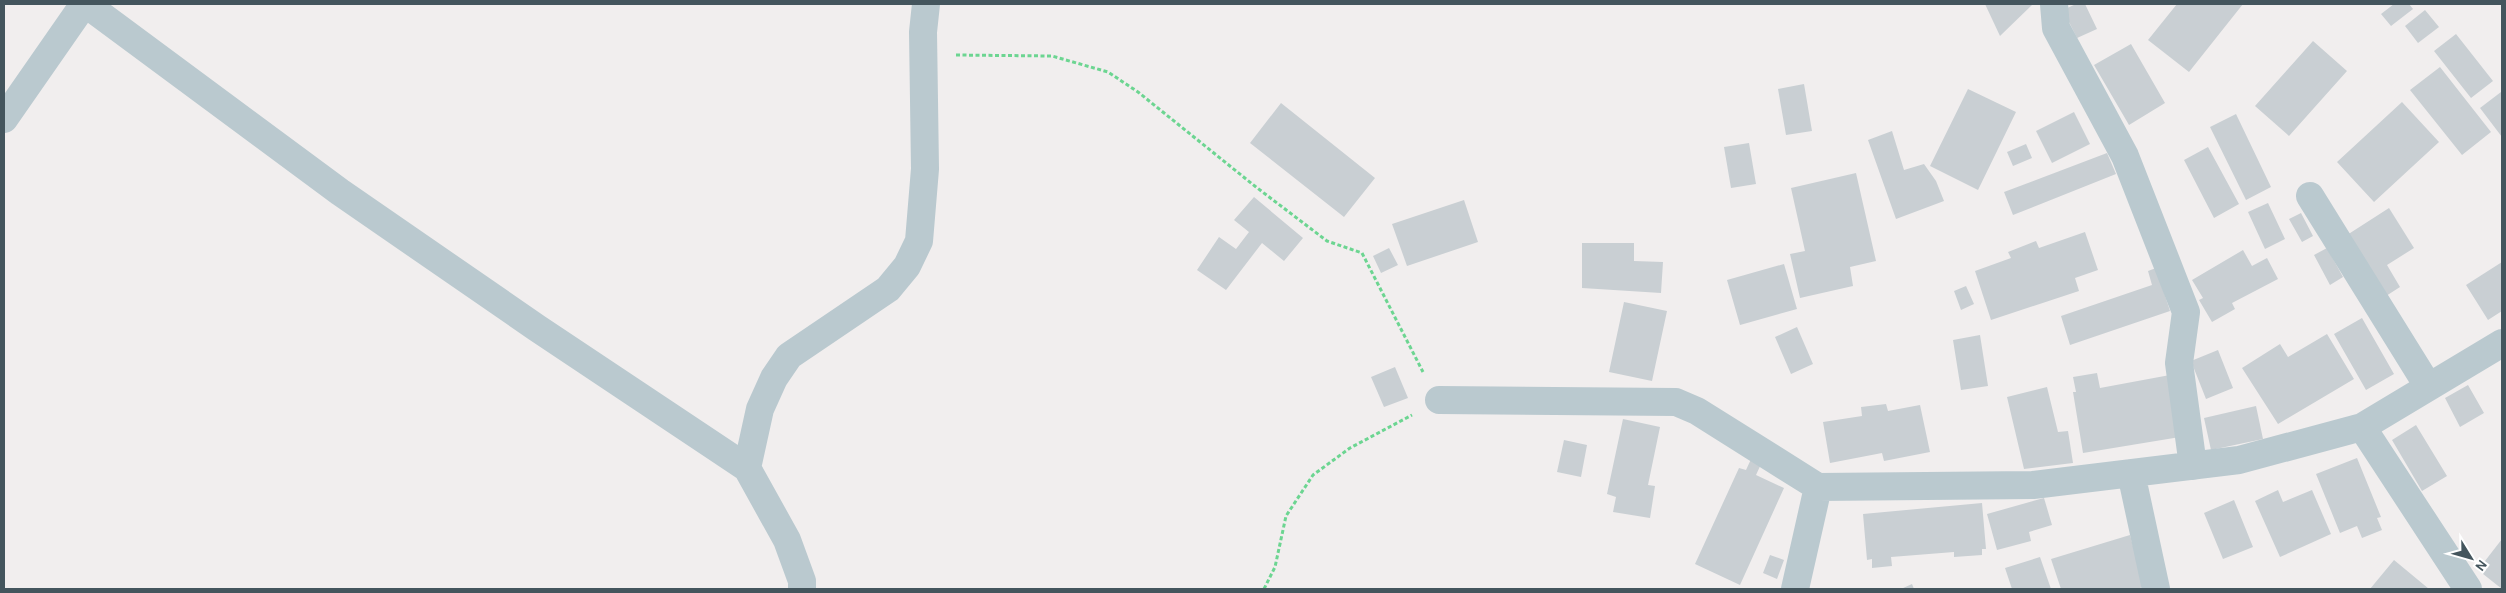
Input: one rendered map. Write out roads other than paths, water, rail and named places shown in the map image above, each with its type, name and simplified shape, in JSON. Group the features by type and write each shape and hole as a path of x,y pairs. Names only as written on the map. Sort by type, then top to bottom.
{"street":[{"path":"4,120 85,4 348,198 537,328 747,468 787,540 802,581 802,589"},
{"path":"747,468 760,410 774,378 789,356 888,289 907,266 919,241 925,169 923,54 926,4"},
{"path":"2054,4 2056,28 2125,156 2186,312 2179,363 2193,466"},
{"path":"2310,196 2428,386"},
{"path":"1439,400 1676,402 1697,411 1818,487 2033,485 2239,460 2362,427 2502,342"},
{"path":"2362,427 2468,589"},
{"path":"2131,473 2156,589"},
{"path":"1796,589 1818,487"}]}
